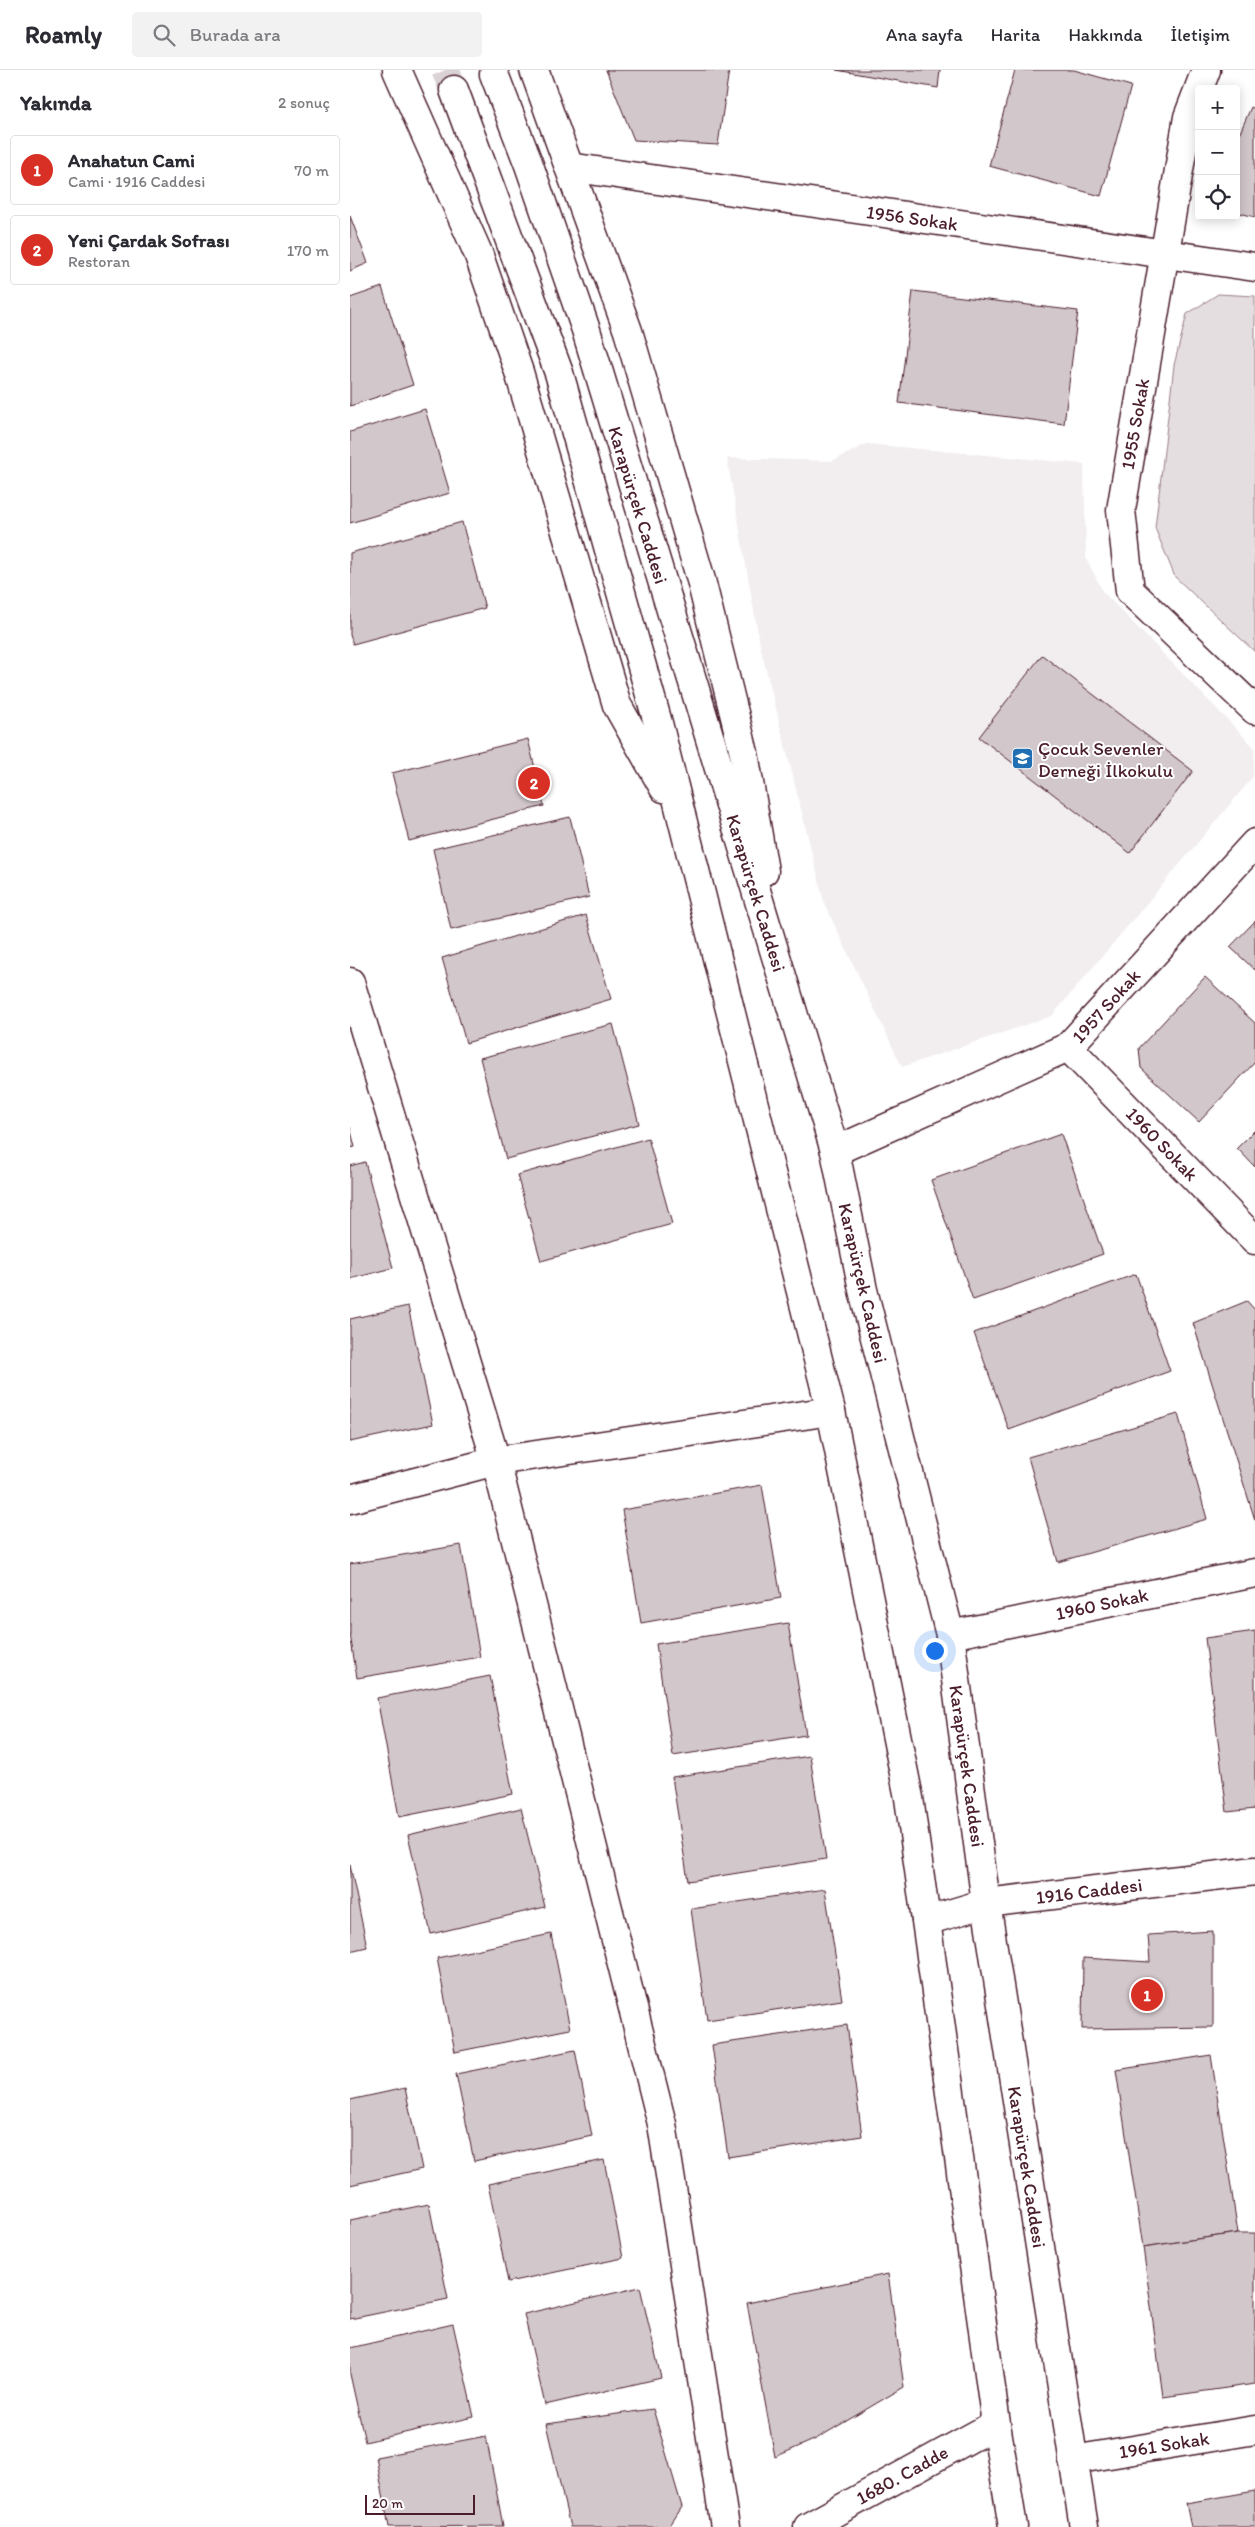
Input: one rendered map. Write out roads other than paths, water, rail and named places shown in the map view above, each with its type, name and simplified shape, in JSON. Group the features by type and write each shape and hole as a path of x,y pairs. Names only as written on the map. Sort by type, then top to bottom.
{"main road":[{"path":"397,70 478,253 513,354 617,704 682,818"},
{"path":"534,70 628,331 701,580 744,753 782,978"},
{"name":"1955 Sokak","path":"1206,70 1188,117 1121,510 1130,591 1255,710"},
{"name":"Karapürçek Caddesi","path":"494,74 529,165 586,330 835,1151 863,1290 950,1635 986,1903 1084,2527"},
{"name":"Karapürçek Caddesi","path":"454,90 559,373 658,723 831,1411 908,1798 996,2424 1014,2527"},
{"name":"1956 Sokak","path":"569,167 1255,267"},
{"name":"1957 Sokak","path":"835,1151 1068,1047 1255,843"},
{"path":"350,982 496,1460 662,2124 725,2527"},
{"name":"1960 Sokak","path":"1068,1047 1255,1240"},
{"path":"350,1499 496,1460 831,1411"},
{"name":"1960 Sokak","path":"950,1635 1255,1573"},
{"name":"1916 Caddesi","path":"926,1921 986,1903 1255,1871"},
{"name":"1680. Cadde","path":"808,2527 996,2424"},
{"name":"1961 Sokak","path":"1073,2460 1255,2430"}],"tunnel":[{"path":"445,70 454,90"}],"place":[{"name":"Çocuk Sevenler Derneği İlkokulu","path":"1022,759"},
{"name":"Yeni Çardak Sofrası","path":"534,783"},
{"name":"Anahatun Cami","path":"1147,1995"}]}
